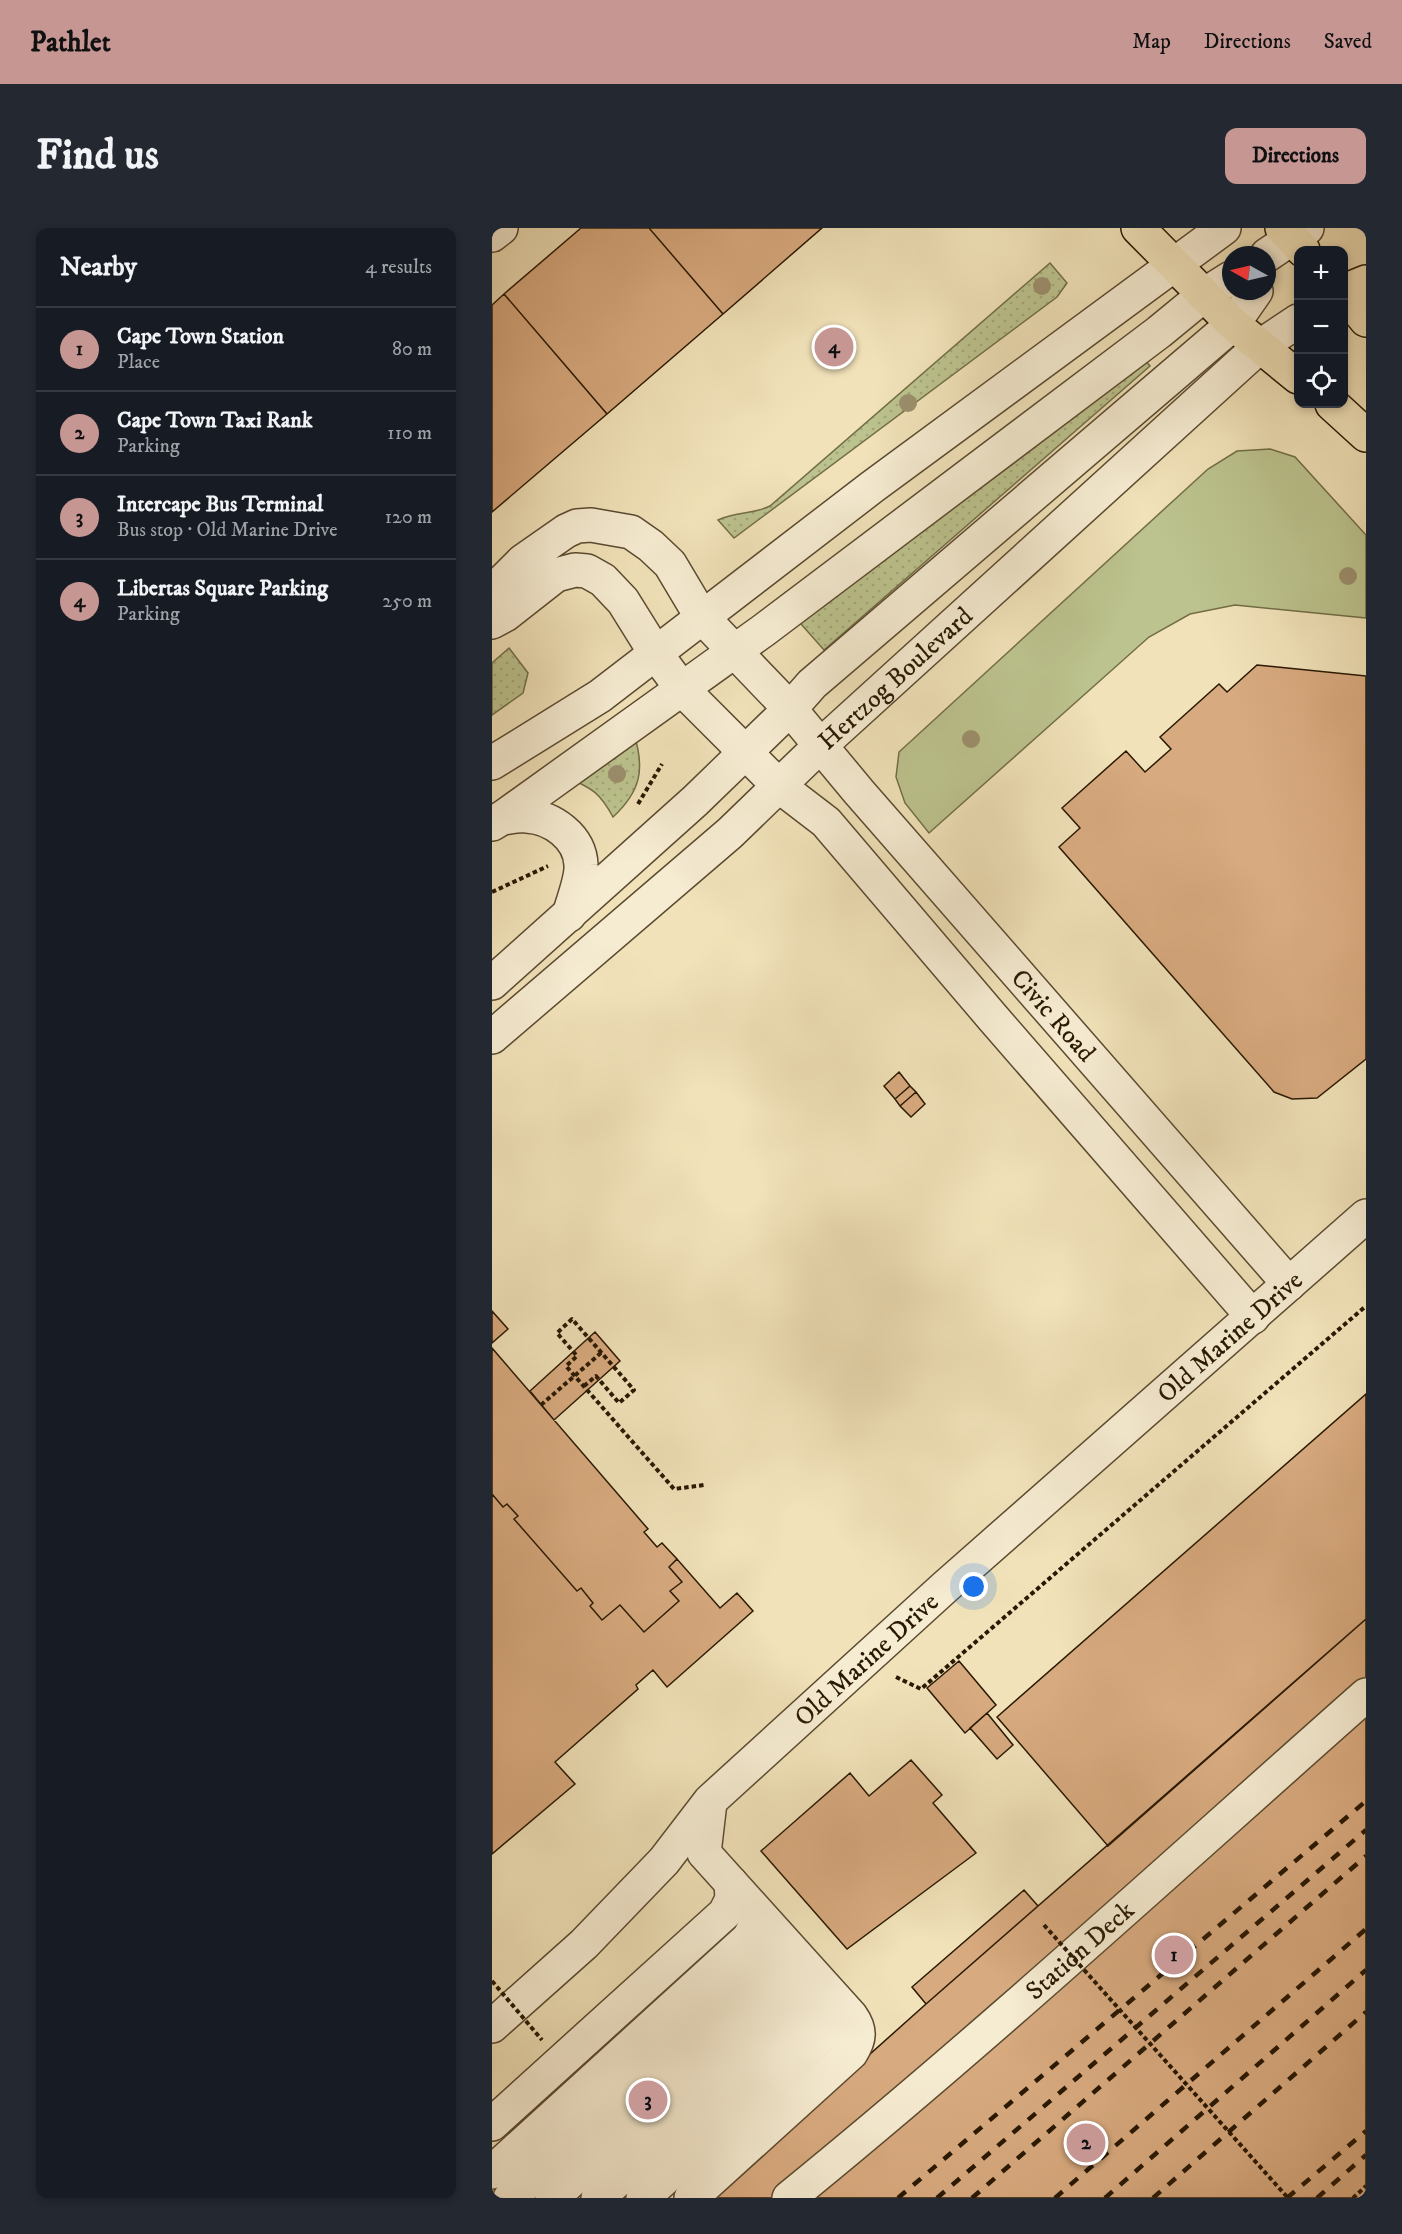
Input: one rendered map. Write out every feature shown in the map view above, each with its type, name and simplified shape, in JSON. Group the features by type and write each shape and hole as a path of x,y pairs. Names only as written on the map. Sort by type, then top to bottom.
{"main road":[{"path":"1138,228 1174,264 1218,287 1233,324 1294,373"},
{"path":"1348,290 1366,282"},
{"path":"1348,297 1366,320"},
{"path":"1336,408 1366,435"}],"street":[{"path":"492,236 501,228"},
{"path":"492,763 600,696 656,654 701,616 1224,228"},
{"path":"497,821 733,652 1218,287 1244,228"},
{"path":"1276,261 1290,240"},
{"path":"492,983 747,752 790,710 812,684 1233,324 1250,300"},
{"path":"1233,324 1294,306"},
{"name":"Hertzog Boulevard","path":"492,1037 730,833 821,746 1259,347 1294,324"},
{"name":"Civic Road","path":"492,592 523,561 577,526 608,527 630,532 670,564 701,616 790,710 882,819 1289,1284"},
{"name":"Civic Road","path":"492,622 506,615 556,574 575,570 587,571 603,580 623,601 656,654 682,689 779,786 826,822 1253,1317"},
{"path":"497,821 526,816 543,820 561,828 572,839 580,853 582,867 569,915"},
{"name":"Old Marine Drive","path":"492,2026 584,1944 664,1861 710,1801 861,1662 1366,1216"},
{"name":"Station Deck","path":"789,2198 1072,1956 1366,1695"},
{"path":"691,2198 851,2053 859,2039 856,2024 704,1853 710,1801"},
{"path":"492,2124 725,1913 732,1899 779,1937 837,2008 835,2021 829,2030 643,2198"},
{"path":"492,2172 748,1940 756,1926 756,1918 779,1937 794,1955 796,1970 788,1984 552,2198"},
{"path":"510,2198 769,1962 777,1948 779,1937"},
{"path":"598,2198 809,2006 816,1992 816,1984 779,1937"}],"path":[{"path":"492,892 557,862"},
{"path":"861,1662 921,1689 1366,1306"},
{"path":"584,1386 596,1376 619,1402 634,1390 572,1319 557,1333 578,1356 566,1366 674,1489 704,1485"},
{"path":"541,1405 602,1352"},
{"path":"1044,1925 1288,2198"},
{"path":"492,1981 542,2040"},
{"path":"1353,2198 1366,2186"}],"green space":[{"path":"1050,263 1067,283 1057,297 734,538 718,520 770,506"},
{"path":"1143,358 1150,366 824,650 794,616"},
{"path":"1270,449 1295,457 1366,535 1366,618 1235,605 1190,614 1149,637 929,833 905,803 896,777 899,752 1208,469 1237,451"},
{"path":"509,648 528,673 523,693 492,715 492,663"},
{"path":"634,734 640,769 638,779 630,798 613,817 595,793 569,778"}],"building":[{"path":"581,228 649,228 723,314 607,414 504,294"},
{"path":"649,228 822,228 723,314"},
{"path":"504,294 607,414 492,512 492,305"},
{"path":"1257,665 1366,676 1366,1059 1317,1098 1292,1099 1274,1092 1059,847 1080,828 1062,808 1126,751 1145,772 1171,749 1160,737 1219,684 1227,692"},
{"path":"899,1072 910,1086 895,1099 884,1086"},
{"path":"910,1086 916,1092 900,1106 895,1099"},
{"path":"916,1092 925,1104 911,1117 900,1106"},
{"path":"492,1311 508,1329 492,1343"},
{"path":"595,1332 620,1361 554,1420 530,1391"},
{"path":"492,1348 648,1529 644,1532 657,1547 662,1543 677,1559 669,1567 682,1582 670,1591 679,1601 644,1632 620,1605 602,1620 590,1606 593,1603 581,1588 577,1591 514,1519 518,1516 507,1504 503,1507 492,1494"},
{"path":"1366,1394 1366,1619 1108,1846 997,1717"},
{"path":"492,1494 503,1507 507,1504 518,1516 514,1519 577,1591 581,1588 593,1603 590,1606 602,1620 620,1605 644,1632 679,1601 670,1591 682,1582 669,1567 677,1559 720,1608 737,1593 753,1611 667,1687 653,1670 636,1685 638,1689 555,1762 575,1784 492,1854"},
{"path":"1366,1619 1366,2198 709,2198 926,2004"},
{"path":"959,1661 996,1705 965,1733 927,1688"},
{"path":"987,1713 1013,1745 997,1759 970,1728"},
{"path":"911,1760 942,1795 933,1803 976,1853 847,1949 761,1851 850,1773 869,1796"},
{"path":"1024,1890 1038,1906 926,2004 912,1987"}],"railway":[{"path":"898,2198 1366,1801"},
{"path":"937,2198 1366,1830"},
{"path":"972,2198 1366,1856"},
{"path":"1055,2198 1366,1929"},
{"path":"1105,2198 1366,1970"},
{"path":"1153,2198 1366,2012"},
{"path":"1287,2198 1366,2131"},
{"path":"1317,2198 1366,2155"}],"place":[{"name":"Libertas Square Parking","path":"834,347"},
{"name":"Cape Town Station","path":"1174,1955"},
{"name":"Intercape Bus Terminal","path":"648,2100"},
{"name":"Cape Town Taxi Rank","path":"1086,2143"}]}
